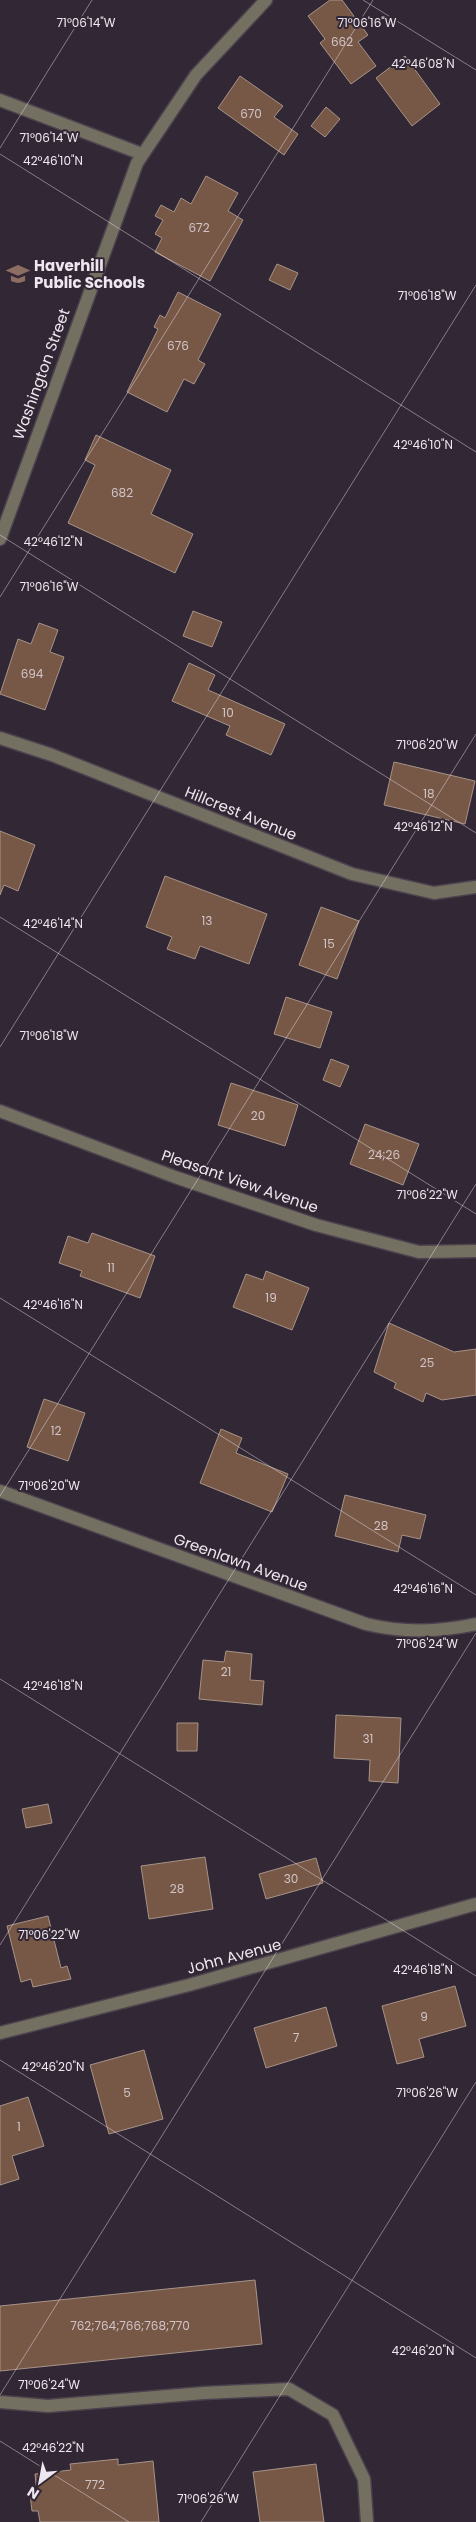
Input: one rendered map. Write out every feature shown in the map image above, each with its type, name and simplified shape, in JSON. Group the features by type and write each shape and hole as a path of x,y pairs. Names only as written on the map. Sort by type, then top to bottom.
{"street":[{"name":"Washington Street","path":"0,539 136,163 196,75 266,0"},
{"path":"0,100 142,154"},
{"name":"Hillcrest Avenue","path":"0,738 52,755 352,874 434,893 476,887"},
{"name":"Pleasant View Avenue","path":"0,1111 175,1177 316,1225 419,1252 476,1250"},
{"name":"Greenlawn Avenue","path":"0,1491 366,1624 416,1632 446,1630 476,1624"},
{"name":"John Avenue","path":"0,2034 189,1985 476,1904"},
{"path":"0,2402 48,2406 204,2393 289,2390 333,2415 364,2479 366,2522"}],"building":[{"path":"330,0 342,0 368,35 358,42 376,66 351,84 320,43 325,39 308,16"},
{"path":"405,56 440,104 412,126 376,78"},
{"path":"240,76 283,106 274,117 298,134 284,155 218,108"},
{"path":"326,107 340,119 325,137 311,126"},
{"path":"206,176 238,193 228,211 243,220 210,281 155,252 162,238 155,234 163,220 155,216 161,205 174,212 181,198 191,204"},
{"path":"277,264 298,273 290,290 269,280"},
{"path":"178,292 221,314 198,360 205,364 194,384 184,379 167,412 127,392 158,329 154,327 160,315 165,318"},
{"path":"96,435 171,470 151,514 193,534 175,573 68,523 95,465 85,460"},
{"path":"193,611 222,622 212,647 183,636"},
{"path":"39,623 58,630 50,652 64,657 45,710 0,694 18,639 31,644"},
{"path":"189,663 215,675 208,690 285,724 271,755 226,735 230,726 172,701"},
{"path":"394,762 475,781 465,824 384,805"},
{"path":"0,831 35,845 18,891 4,885 0,895"},
{"path":"165,876 267,914 249,964 200,946 195,959 167,949 172,937 146,927"},
{"path":"321,907 359,921 337,979 299,965"},
{"path":"286,997 332,1012 320,1048 274,1034"},
{"path":"331,1059 349,1066 340,1087 323,1080"},
{"path":"231,1083 298,1105 285,1146 218,1125"},
{"path":"365,1124 419,1144 403,1185 350,1164"},
{"path":"92,1233 155,1256 140,1298 80,1276 82,1271 59,1263 68,1236 88,1243"},
{"path":"266,1271 309,1288 292,1330 233,1307 246,1274 263,1280"},
{"path":"389,1323 454,1352 476,1349 476,1395 442,1400 426,1393 423,1402 394,1388 396,1383 374,1372"},
{"path":"44,1399 85,1413 68,1461 27,1447"},
{"path":"221,1429 242,1438 236,1453 288,1474 272,1512 200,1483"},
{"path":"345,1495 426,1515 420,1539 402,1535 398,1552 335,1536"},
{"path":"226,1651 252,1654 250,1680 264,1681 262,1705 199,1699 203,1660 224,1662"},
{"path":"336,1715 401,1718 398,1783 369,1781 370,1760 334,1758"},
{"path":"177,1723 198,1723 197,1751 177,1751"},
{"path":"48,1804 52,1823 26,1828 22,1809"},
{"path":"205,1857 213,1909 149,1919 141,1866"},
{"path":"316,1858 323,1883 266,1899 259,1874"},
{"path":"48,1916 61,1968 67,1966 71,1979 33,1987 31,1979 21,1982 7,1926"},
{"path":"455,1986 466,2026 419,2039 424,2057 397,2064 382,2006"},
{"path":"326,2007 337,2046 266,2068 254,2028"},
{"path":"144,2050 163,2119 109,2134 90,2065"},
{"path":"28,2097 44,2146 12,2156 19,2179 0,2185 0,2106"},
{"path":"255,2280 262,2344 0,2371 0,2306"},
{"path":"118,2459 118,2465 153,2461 159,2522 40,2522 38,2511 32,2511 30,2494 37,2494 35,2474 71,2470 70,2464"},
{"path":"316,2464 324,2522 260,2522 253,2472"}],"place":[{"name":"Haverhill Public Schools","path":"18,274"}]}
